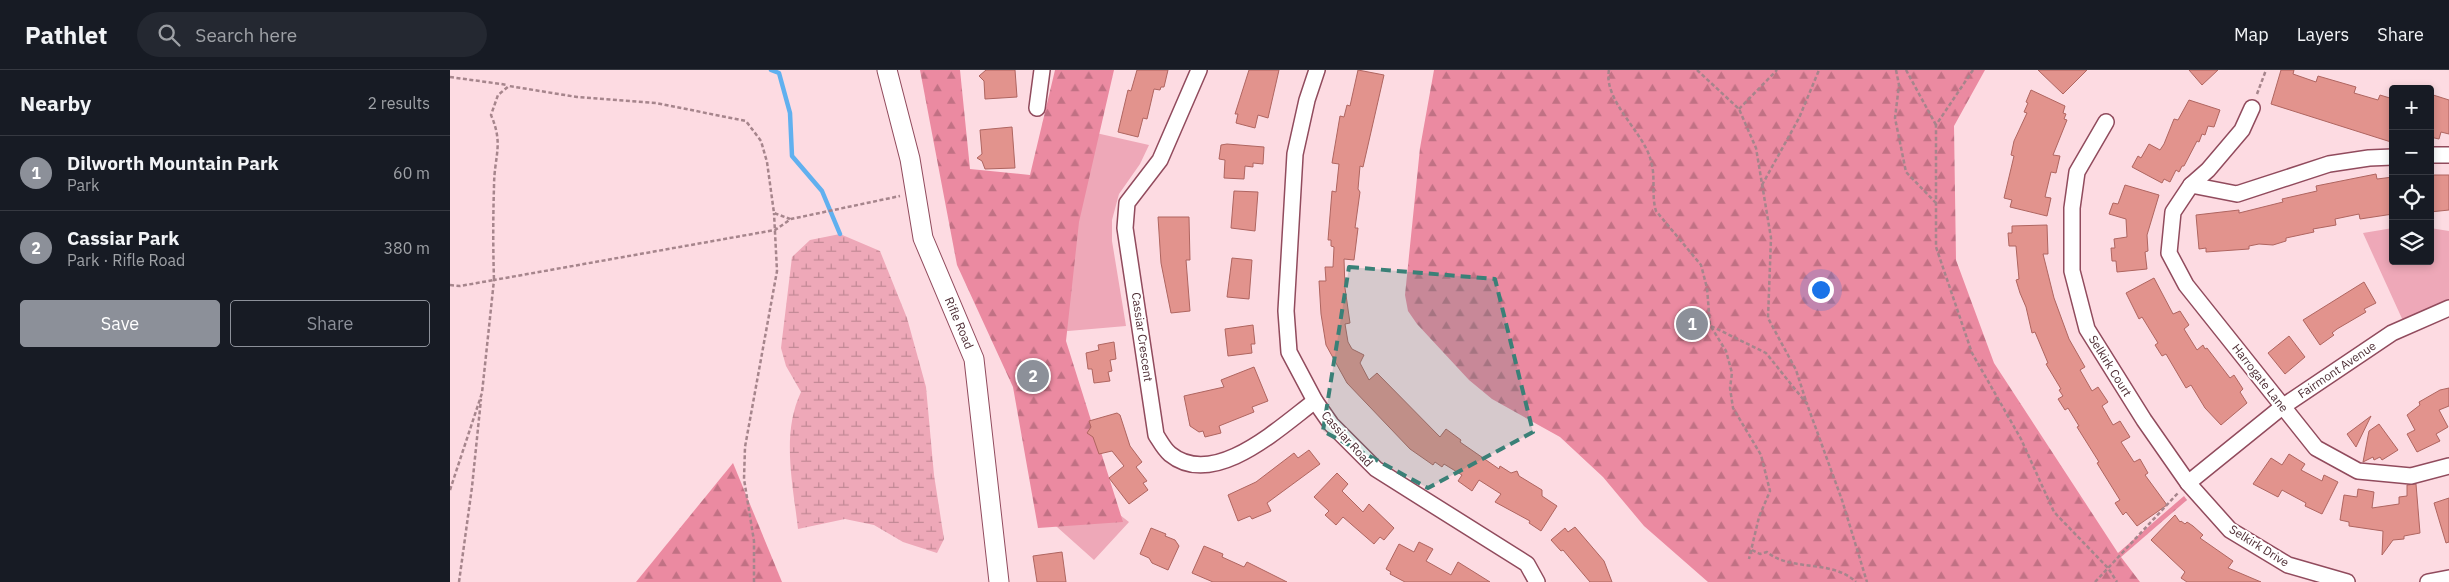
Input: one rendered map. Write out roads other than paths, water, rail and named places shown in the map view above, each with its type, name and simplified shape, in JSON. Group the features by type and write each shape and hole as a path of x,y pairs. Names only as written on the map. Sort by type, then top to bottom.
{"street":[{"name":"Rifle Road","path":"887,70 910,159 923,238 974,359 999,582"},
{"path":"1037,108 1042,70"},
{"name":"Cassiar Crescent","path":"1199,70 1160,160 1126,203 1125,228 1156,435 1170,454 1190,462 1218,463 1242,455 1315,401"},
{"name":"Cassiar Road","path":"1317,70 1307,100 1295,154 1286,311 1289,352 1315,401 1331,424 1376,469 1527,564 1537,582"},
{"name":"Harrogate Lane","path":"2252,108 2242,130 2208,170 2191,184 2173,212 2169,253 2186,285 2316,448 2358,471 2411,476 2449,466"},
{"name":"Selkirk Court","path":"2106,122 2077,172 2072,208 2072,271 2087,329 2144,420 2188,483"},
{"path":"2434,155 2449,155"},
{"path":"2191,184 2237,194 2330,164 2389,157"},
{"name":"Fairmont Avenue","path":"2188,483 2282,407 2392,333 2449,308"},
{"name":"Selkirk Drive","path":"2188,483 2230,530 2288,566 2348,582"},
{"path":"2428,582 2449,578"}],"waterway":[{"path":"771,70 779,73 790,113 792,156 822,191 840,234"}],"place":[{"name":"Dilworth Mountain Park","path":"1692,324"},
{"name":"Cassiar Park","path":"1033,376"}]}
